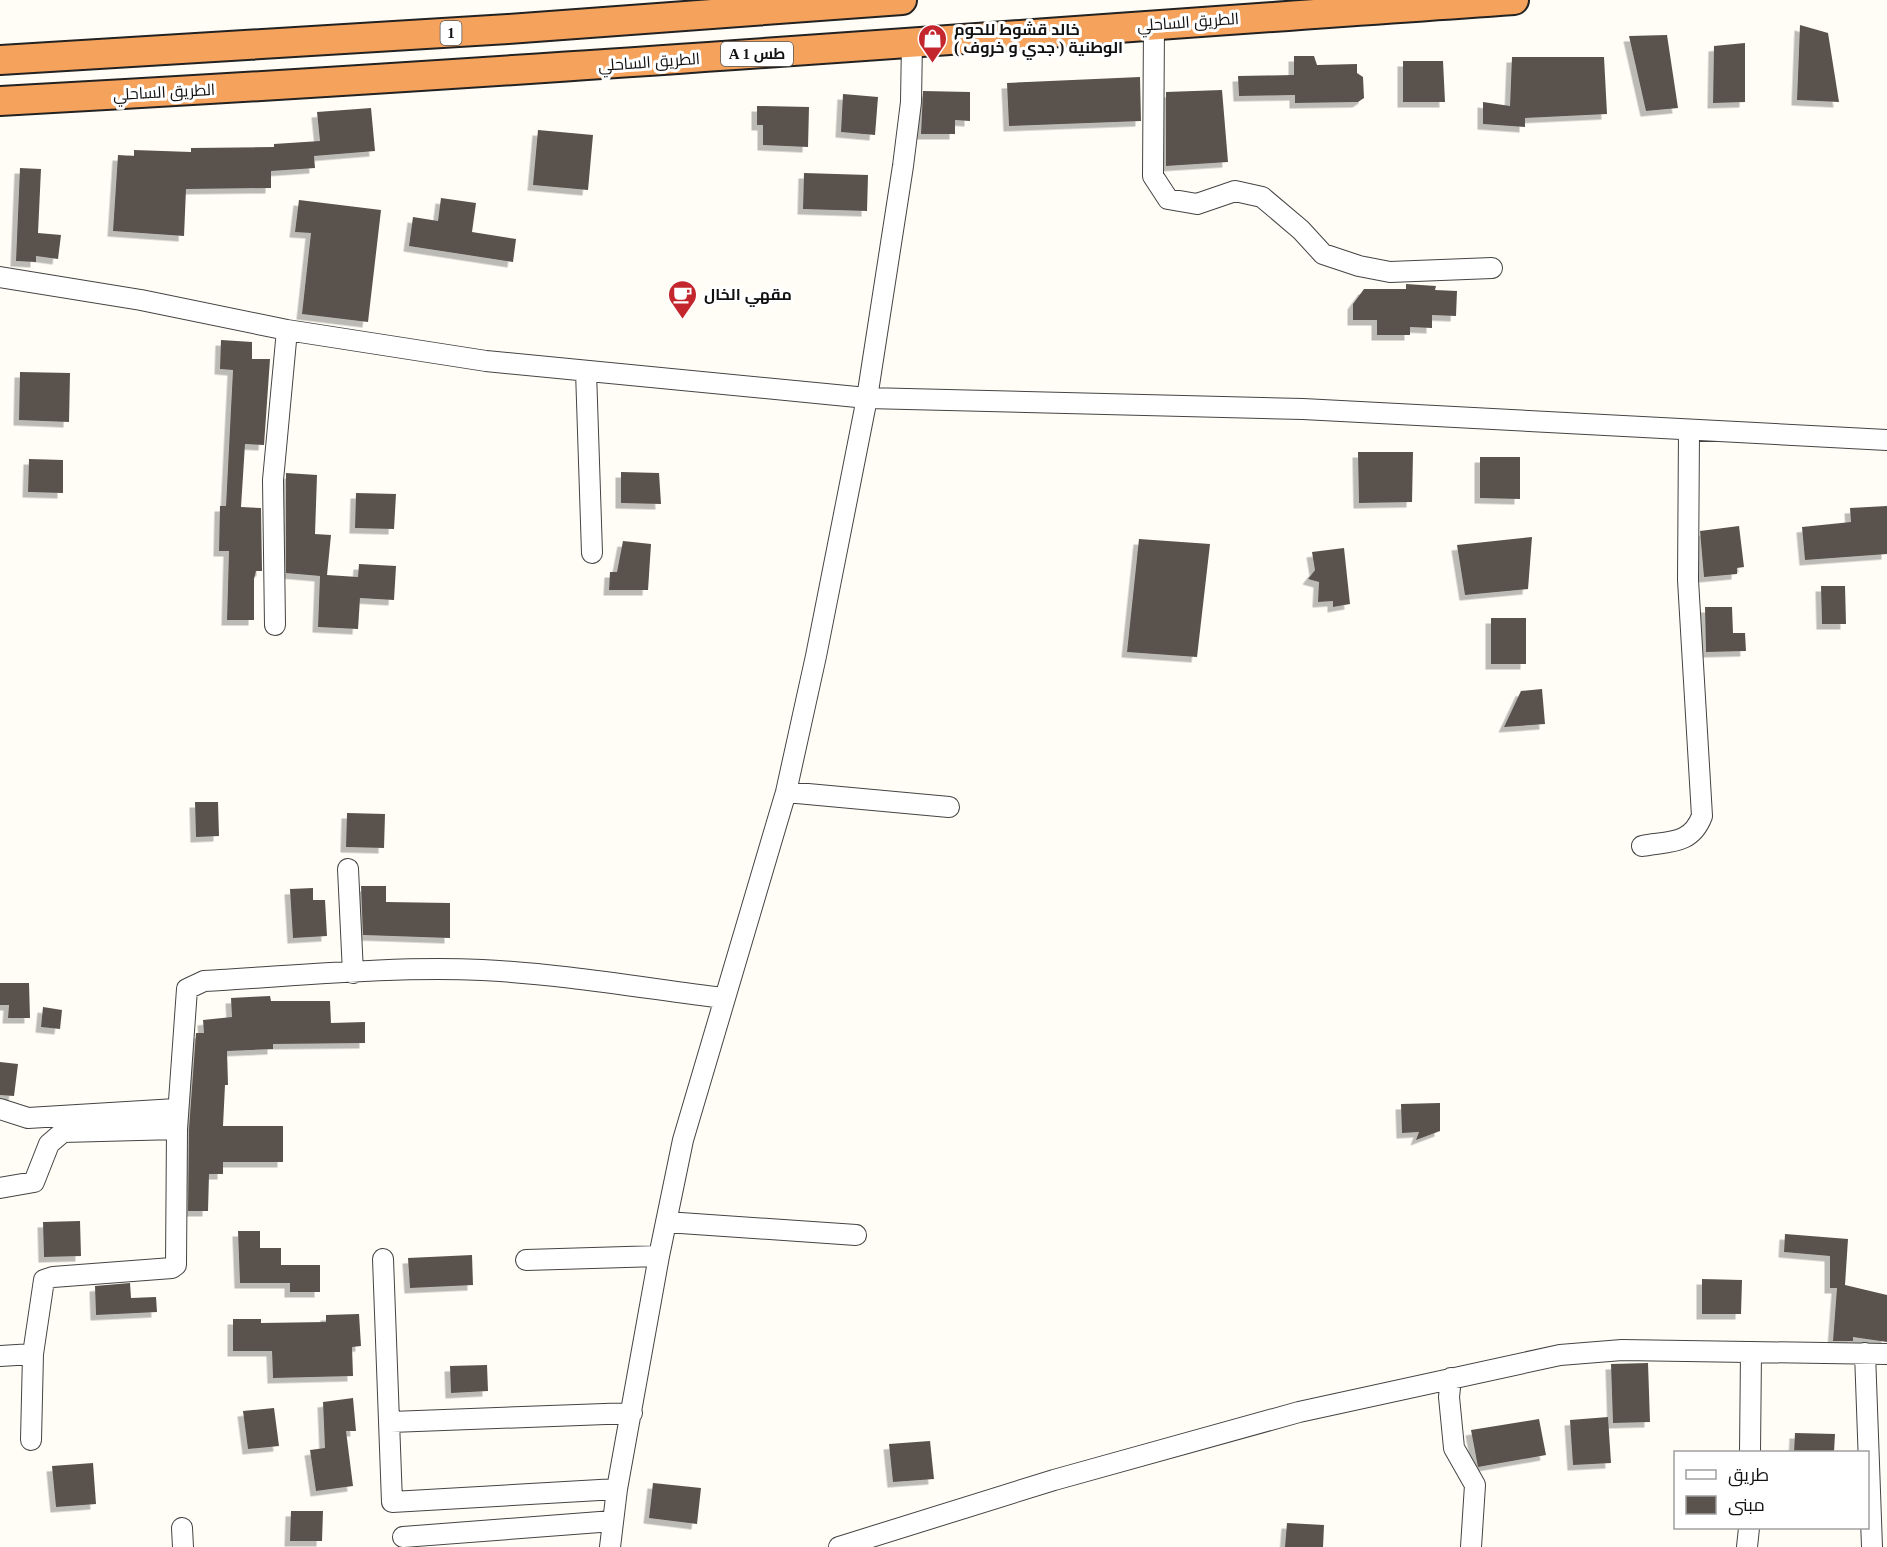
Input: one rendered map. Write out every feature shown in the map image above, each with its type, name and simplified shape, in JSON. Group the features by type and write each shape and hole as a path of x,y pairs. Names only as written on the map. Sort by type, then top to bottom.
{"highway":[{"name":"1","path":"0,60 508,29 901,0"},
{"name":"الطريق الساحلي","path":"0,101 670,61 912,41 1514,0"}],"street":[{"path":"1154,25 1153,176 1168,199 1197,204 1235,191 1262,197 1301,230 1323,254 1359,266 1390,272 1492,268"},
{"path":"610,1547 659,1256 683,1140 723,998 786,792 867,398 903,166 911,102 912,41"},
{"path":"0,277 141,300 287,330 486,361 867,398 1303,409 1887,440"},
{"path":"275,625 273,480 287,330"},
{"path":"586,370 592,553"},
{"path":"1642,846 1687,837 1696,830 1702,816 1688,580 1689,431"},
{"path":"786,792 949,807"},
{"path":"348,869 353,973"},
{"path":"31,1440 33,1354 44,1280 176,1265 176,1119 187,989 204,981 353,973 482,970 723,998"},
{"path":"0,1109 28,1118 176,1119"},
{"path":"0,1188 34,1182 49,1144 63,1132 176,1119"},
{"path":"666,1221 856,1235"},
{"path":"526,1260 659,1256"},
{"path":"383,1258 391,1422 391,1500 395,1503 618,1489"},
{"path":"839,1547 891,1539 1054,1480 1299,1412 1560,1355 1622,1350 1887,1354"},
{"path":"1750,1451 1751,1352"},
{"path":"1865,1353 1869,1451"},
{"path":"0,1356 33,1354"},
{"path":"1451,1378 1449,1397 1454,1448 1475,1485 1471,1547"},
{"path":"391,1422 632,1413"},
{"path":"1869,1464 1872,1547"},
{"path":"403,1537 614,1521"},
{"path":"1747,1547 1749,1529"}],"building":[{"path":"1800,25 1828,33 1839,102 1797,100"},
{"path":"1667,35 1678,108 1646,111 1629,36"},
{"path":"1745,43 1745,102 1713,103 1714,46"},
{"path":"1294,56 1314,56 1317,65 1357,64 1357,73 1363,77 1364,98 1358,102 1295,103 1295,95 1239,96 1238,76 1294,75"},
{"path":"1512,57 1604,57 1607,114 1525,118 1525,127 1483,124 1483,102 1510,106"},
{"path":"1403,61 1443,61 1445,102 1403,102"},
{"path":"1140,77 1141,121 1009,126 1007,83"},
{"path":"1222,90 1228,162 1166,166 1166,92"},
{"path":"923,91 970,92 970,121 955,120 955,134 921,134"},
{"path":"843,94 878,97 875,135 841,132"},
{"path":"757,106 809,107 808,147 763,145 763,125 757,125"},
{"path":"371,108 375,151 314,156 315,168 271,171 271,188 186,189 184,236 113,231 118,155 134,156 134,150 191,152 191,148 274,147 274,144 320,141 317,112"},
{"path":"538,130 593,135 588,190 533,185"},
{"path":"20,168 41,169 38,233 61,235 58,259 36,256 36,262 16,261"},
{"path":"804,173 868,175 867,211 803,209"},
{"path":"441,198 476,203 472,232 516,239 513,262 409,246 413,217 438,221"},
{"path":"299,200 381,210 368,322 302,314 311,233 295,232"},
{"path":"1406,284 1436,286 1435,290 1457,291 1456,316 1432,315 1432,328 1410,327 1410,335 1377,335 1377,320 1353,320 1353,304 1364,289 1406,289"},
{"path":"221,340 252,342 252,359 270,359 264,445 245,444 241,507 261,508 262,571 256,571 254,579 254,620 227,620 229,551 219,551 220,506 226,506 233,370 220,369"},
{"path":"20,372 70,373 69,422 19,420"},
{"path":"1358,452 1413,452 1412,502 1359,503"},
{"path":"1480,457 1520,457 1520,499 1480,498"},
{"path":"29,459 63,460 63,493 28,492"},
{"path":"621,472 659,473 661,504 621,503"},
{"path":"286,473 317,475 315,534 331,535 327,575 358,577 359,564 396,566 394,600 360,598 358,629 318,627 320,576 286,573"},
{"path":"356,493 396,494 394,529 355,528"},
{"path":"1887,506 1887,554 1805,560 1802,527 1851,522 1850,508"},
{"path":"1739,526 1744,567 1737,568 1737,574 1704,577 1700,531"},
{"path":"1532,537 1528,589 1465,595 1457,545"},
{"path":"1139,539 1210,544 1197,657 1127,652"},
{"path":"623,541 651,544 648,590 609,590 610,572 617,572"},
{"path":"1344,548 1350,604 1333,607 1333,601 1318,602 1319,582 1308,579 1315,570 1312,552"},
{"path":"1821,586 1845,586 1846,624 1822,624"},
{"path":"1705,607 1732,607 1733,633 1745,633 1746,651 1706,652"},
{"path":"1491,618 1526,618 1526,664 1491,664"},
{"path":"1542,689 1545,724 1504,727 1521,691"},
{"path":"195,802 218,802 219,836 196,837"},
{"path":"347,813 385,814 384,848 346,847"},
{"path":"361,886 386,886 386,902 450,903 450,938 363,935"},
{"path":"313,888 313,900 325,900 327,936 293,938 290,889"},
{"path":"0,983 29,983 30,1018 8,1018 9,1005 0,1005"},
{"path":"270,996 271,1001 330,1001 331,1023 365,1022 365,1043 273,1044 273,1049 227,1051 228,1085 225,1085 223,1126 283,1126 283,1162 223,1162 223,1174 209,1174 208,1211 188,1211 189,1129 196,1033 204,1033 203,1020 232,1017 231,998"},
{"path":"43,1007 62,1010 60,1029 41,1027"},
{"path":"0,1062 18,1064 14,1096 0,1095"},
{"path":"1440,1103 1440,1131 1416,1140 1419,1132 1402,1133 1401,1104"},
{"path":"80,1221 81,1256 44,1257 43,1222"},
{"path":"238,1231 260,1231 260,1248 281,1248 281,1265 320,1265 320,1292 290,1292 290,1283 240,1283"},
{"path":"1785,1234 1848,1239 1845,1285 1887,1295 1887,1342 1853,1337 1853,1341 1833,1341 1837,1288 1830,1288 1830,1256 1784,1252"},
{"path":"472,1255 473,1285 410,1288 408,1258"},
{"path":"1702,1279 1742,1280 1741,1314 1702,1314"},
{"path":"130,1283 131,1298 156,1297 157,1312 96,1315 95,1286"},
{"path":"359,1314 361,1346 352,1347 353,1376 273,1378 272,1351 233,1351 233,1319 261,1319 261,1323 326,1322 326,1315"},
{"path":"1648,1363 1650,1422 1613,1423 1611,1364"},
{"path":"487,1365 488,1391 451,1393 450,1366"},
{"path":"353,1398 356,1431 346,1431 353,1486 316,1491 310,1450 325,1448 323,1402"},
{"path":"274,1408 279,1446 248,1449 243,1411"},
{"path":"1608,1417 1611,1463 1573,1465 1570,1420"},
{"path":"1539,1419 1546,1455 1478,1467 1471,1430"},
{"path":"1795,1433 1835,1434 1834,1451 1794,1451"},
{"path":"930,1441 934,1479 893,1482 889,1444"},
{"path":"93,1463 96,1504 56,1507 52,1466"},
{"path":"653,1483 701,1488 697,1524 649,1518"},
{"path":"291,1511 323,1511 322,1541 290,1541"},
{"path":"1287,1523 1324,1525 1323,1547 1285,1547"}],"place":[{"name":"خالد قشوط للحوم الوطنية ( جدي و خروف )","path":"933,64"},
{"name":"مقهي الخال","path":"683,320"}]}
